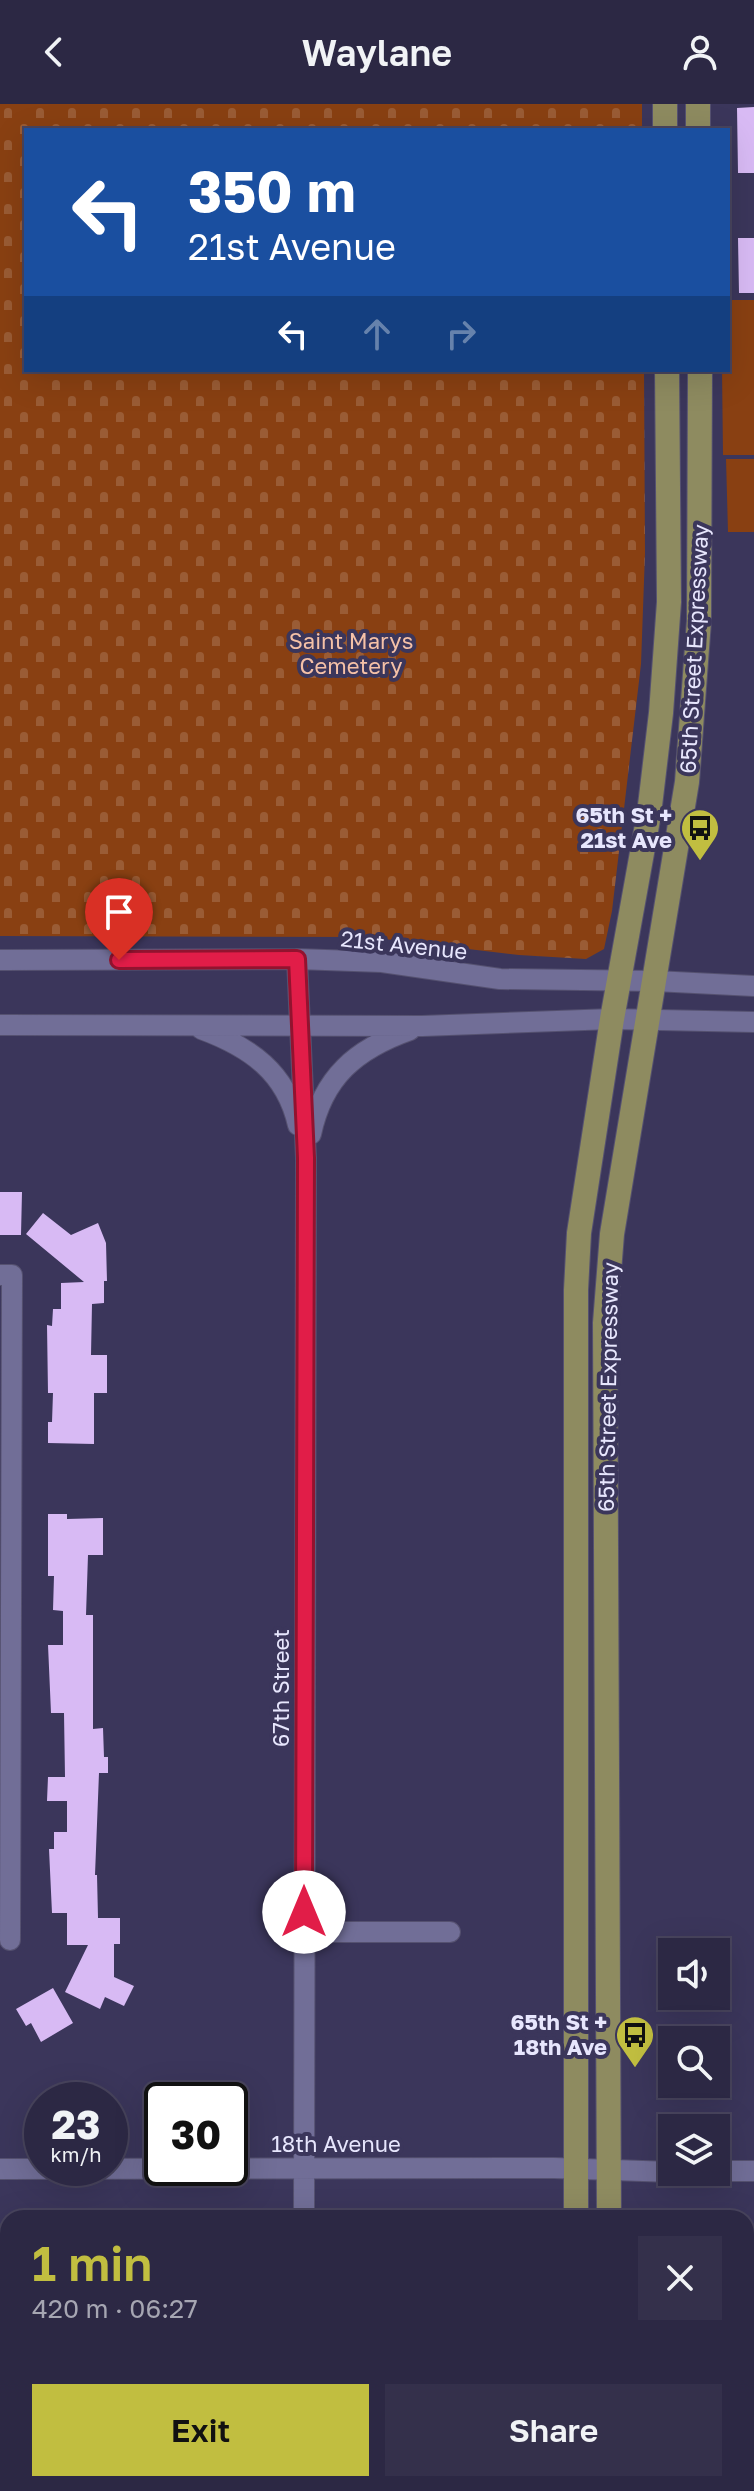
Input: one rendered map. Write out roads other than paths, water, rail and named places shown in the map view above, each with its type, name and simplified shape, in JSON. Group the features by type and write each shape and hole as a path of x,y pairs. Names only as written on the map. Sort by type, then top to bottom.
{"main road":[{"path":"665,104 665,128"},
{"path":"698,104 698,128"},
{"name":"65th Street Expressway","path":"576,2210 576,1290 579,1233 612,1019 649,814 661,713 669,602 667,372"},
{"name":"65th Street Expressway","path":"609,2210 605,1323 612,1234 687,782 695,701 701,575 700,372"}],"street":[{"name":"21st Avenue","path":"0,960 297,959 382,962 500,979 754,986"},
{"name":"67th Street","path":"297,959 306,1158 304,2210"},
{"path":"0,1025 422,1026 612,1019 754,1022"},
{"name":"67th Street","path":"190,1025 244,1048 276,1077 296,1114 306,1158"},
{"name":"67th Street","path":"306,1158 314,1119 324,1095 338,1074 371,1046 422,1026"},
{"path":"0,1275 12,1275 10,1940"},
{"path":"304,1932 450,1932"},
{"name":"18th Avenue","path":"0,2169 658,2172"},
{"path":"730,2171 754,2171"}],"place":[{"name":"65th St + 21st Ave","path":"700,862"},
{"name":"65th St + 18th Ave","path":"635,2069"}],"park label":[{"name":"Saint Marys Cemetery","path":"351,654"}]}
